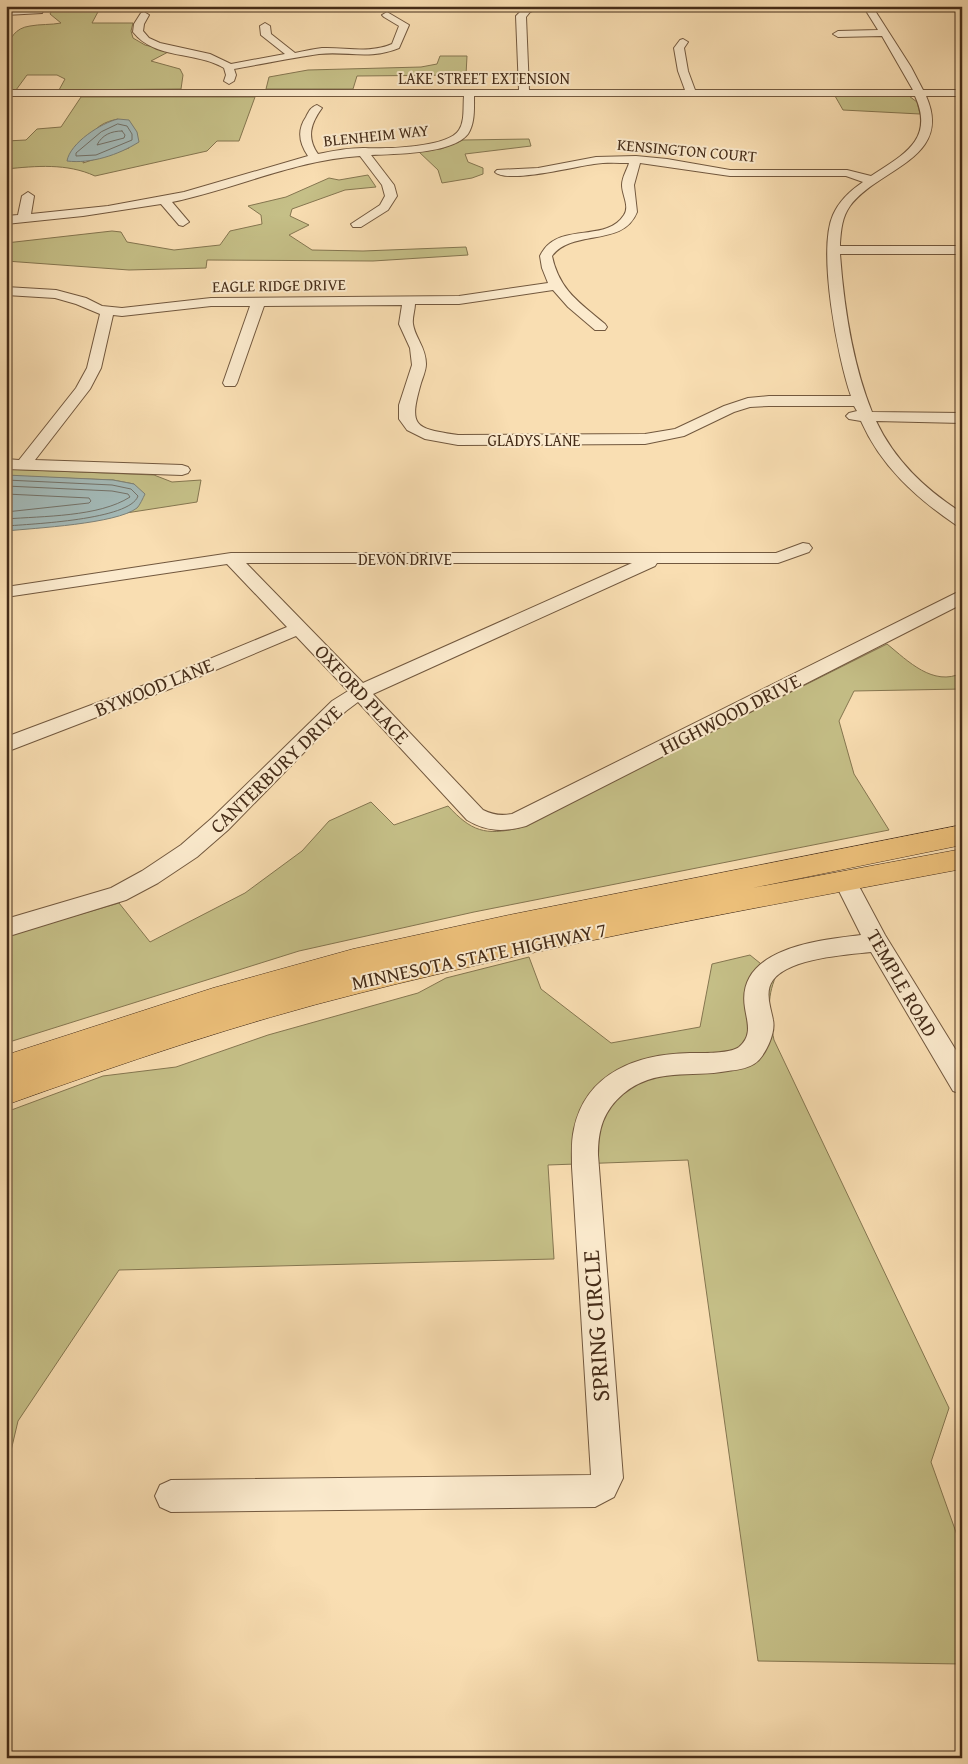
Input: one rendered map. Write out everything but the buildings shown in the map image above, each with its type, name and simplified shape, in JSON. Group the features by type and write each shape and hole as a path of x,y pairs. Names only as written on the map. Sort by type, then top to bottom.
{"main road":[{"name":"MINNESOTA STATE HIGHWAY 7","path":"6,1068 213,1000 353,961 510,926 962,835"},
{"name":"MINNESOTA STATE HIGHWAY 7","path":"6,1091 104,1056 219,1021 359,982 516,946 962,859"}],"street":[{"path":"524,93 521,16 527,10 540,6"},
{"path":"866,6 920,93 928,114 928,129 914,152 870,180 854,193 843,207 835,222 834,250 845,346 861,401 884,450 899,469 928,497 962,521"},
{"path":"6,12 39,11"},
{"path":"144,15 139,24 138,32 144,39 167,48 208,55 224,62 229,67 231,75 224,93"},
{"path":"229,67 321,51 367,53 392,49 398,43 404,25 387,15"},
{"path":"265,26 266,35 294,56"},
{"path":"838,34 883,33"},
{"path":"683,42 679,48 683,71 691,92"},
{"name":"LAKE STREET EXTENSION","path":"6,93 962,92"},
{"name":"BLENHEIM WAY","path":"6,220 70,214 164,200 210,190 315,158 362,151 424,147 453,140 465,131 469,93"},
{"path":"315,158 309,151 304,133 306,124 318,108"},
{"path":"357,224 384,207 391,196 388,185 362,151"},
{"path":"600,327 554,286 547,268 546,256 554,245 572,238 610,230 621,225 631,214 628,185 636,159"},
{"name":"KENSINGTON COURT","path":"501,172 548,170 596,160 636,159 667,162 730,173 847,173 870,180"},
{"path":"24,218 28,196"},
{"path":"164,200 183,222"},
{"path":"834,250 962,250"},
{"name":"EAGLE RIDGE DRIVE","path":"6,291 56,294 107,312 135,312 211,302 459,300 554,286"},
{"name":"GLADYS LANE","path":"409,301 406,324 416,348 419,365 407,405 407,418 417,430 434,437 458,440 645,440 679,433 739,406 758,402 861,401"},
{"path":"230,383 258,302"},
{"path":"23,465 83,389 94,368 107,312"},
{"name":"GLADYS LANE","path":"783,402 825,414 962,418"},
{"path":"6,464 182,470"},
{"name":"DEVON DRIVE","path":"6,592 176,564 231,558 778,558 803,548"},
{"name":"OXFORD PLACE","path":"231,558 300,628 475,815 496,824"},
{"name":"CANTERBURY DRIVE","path":"6,928 118,894 150,877 189,850 220,824 321,722 339,706 360,692 657,559"},
{"name":"HIGHWOOD DRIVE","path":"496,824 518,820 962,597"},
{"name":"BYWOOD LANE","path":"6,745 173,681 300,628"},
{"name":"TEMPLE ROAD","path":"845,881 877,942 962,1083"},
{"name":"SPRING CIRCLE","path":"171,1496 595,1491 603,1486 607,1478 584,1143 589,1120 601,1099 618,1082 639,1071 663,1065 718,1063 744,1057 753,1047 759,1035 761,1021 757,1008 757,990 765,973 780,962 833,947 877,942"}],"shaded area":[{"path":"77,6 105,6 99,10 92,23 133,23 131,31 133,38 145,45 170,51 151,61 180,69 183,75 181,89 59,90 65,79 57,75 27,75 16,90 6,90 7,51 9,42 14,35 20,29 30,26 61,23 50,14 52,10"},
{"path":"440,56 467,56 466,75 357,76 353,89 266,89 269,77 308,70 421,67 437,64"},
{"path":"835,96 909,96 917,102 920,114 843,110"},
{"path":"81,97 255,97 239,141 217,141 207,151 95,176 62,167 40,166 6,169 6,141 26,140 37,129 61,127","holes":["118,119 129,148 83,163 90,140 96,129 108,122"]},
{"path":"529,139 531,146 465,154 468,162 483,168 483,174 472,178 442,183 438,170 418,151 441,149 463,140"},
{"path":"368,175 376,187 345,190 292,209 290,216 309,225 289,235 312,250 363,251 466,247 468,255 373,261 207,260 206,268 129,270 6,261 6,243 112,231 121,232 127,242 174,250 220,245 230,231 262,224 261,215 248,206 286,197 329,178 339,180"},
{"path":"6,469 154,475 172,482 201,480 197,502 126,513 138,507 134,484 113,480 11,476 6,475"},
{"path":"887,644 912,664 931,674 941,677 962,673 962,689 854,691 839,721 854,774 889,830 474,912 299,951 6,1043 6,936 119,903 150,942 245,893 302,851 329,821 371,802 394,825 448,806 464,821 479,829 497,831 519,828"},
{"path":"750,955 776,976 769,1008 774,1040 949,1408 931,1462 962,1549 962,1664 758,1661 688,1160 548,1165 554,1259 119,1270 18,1421 6,1472 6,1112 103,1076 176,1067 268,1035 418,993 446,978 529,957 541,989 611,1043 700,1027 712,964"}],"water":[{"path":"118,119 129,120 137,132 139,142 104,158 76,162 67,161 74,147 87,135 95,129"},
{"path":"6,475 113,480 134,484 145,494 137,508 112,518 94,522 6,531"}]}
